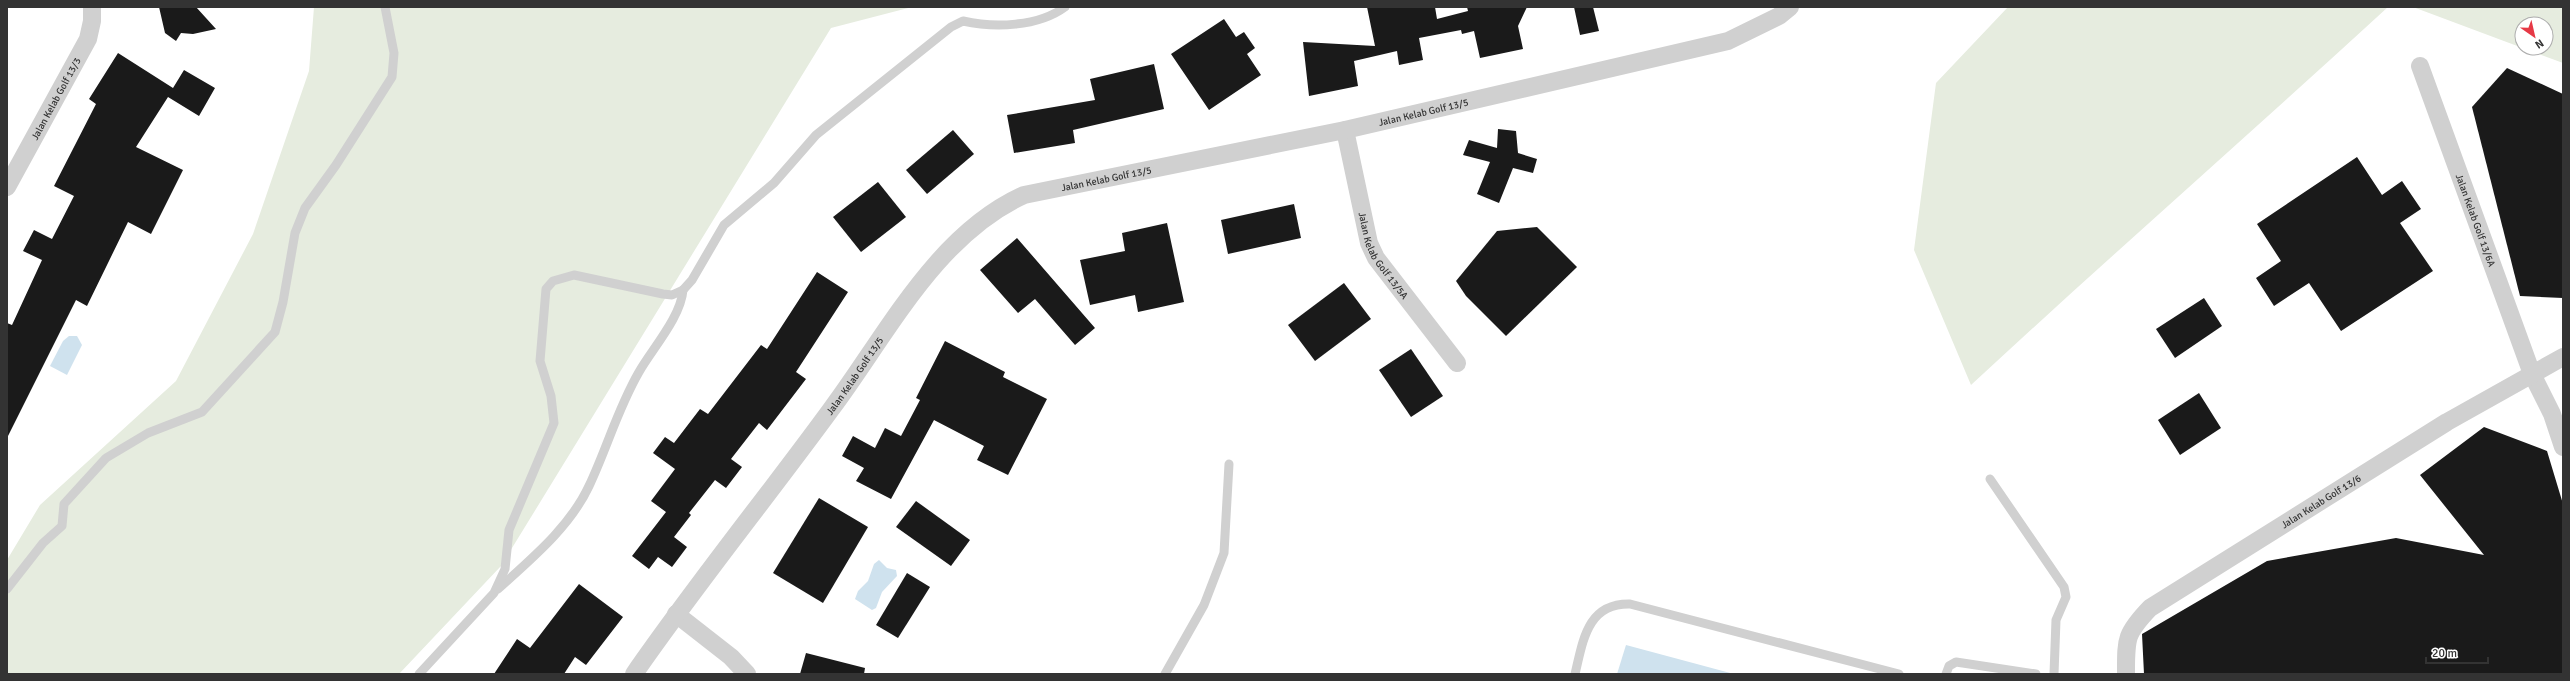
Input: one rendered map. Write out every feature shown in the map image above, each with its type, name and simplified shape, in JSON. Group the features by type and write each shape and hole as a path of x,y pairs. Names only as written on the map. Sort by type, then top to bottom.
{"street":[{"name":"Jalan Kelab Golf 13/3","path":"7,187 88,39 92,21 92,7"},
{"name":"Jalan Kelab Golf 13/5","path":"634,674 676,614 833,408 936,263 982,218 1002,205 1024,195 1345,130 1728,41 1779,16 1790,7"},
{"name":"Jalan Kelab Golf 13/6A","path":"2420,66 2532,374 2552,414 2563,447"},
{"name":"Jalan Kelab Golf 13/5A","path":"1345,130 1369,243 1376,258 1458,363"},
{"name":"Jalan Kelab Golf 13/6","path":"2126,674 2126,644 2131,628 2150,608 2447,422 2563,357"},
{"path":"676,614 731,657 747,674"}],"lane":[{"path":"7,589 43,542 62,526 64,504 106,458 148,433 202,412 275,332 283,302 295,233 305,208 336,165 392,77 394,53 385,7"},
{"path":"494,593 505,569 509,530 554,423 551,396 540,361 546,289 554,281 574,275 664,294 672,295 683,290 692,280 724,225 774,183 816,135 951,27 963,21 974,24 1014,24 1038,19 1065,7"},
{"path":"419,674 494,593 536,554 576,509 589,486 616,418 638,373 668,325 682,299 683,290"},
{"path":"1165,674 1204,605 1224,553 1229,464"},
{"path":"1990,479 2064,587 2066,597 2056,620 2054,674"},
{"path":"1575,674 1586,632 1592,620 1604,610 1618,603 1630,604 1899,674"},
{"path":"1946,674 1949,666 1956,662 2036,674"}],"shaded area":[{"path":"314,7 912,7 831,28 501,566 399,674 7,674 7,560 40,505 176,381 253,234 309,71"},
{"path":"2008,7 2388,7 1971,385 1914,250 1936,83"},
{"path":"2413,7 2563,7 2563,63 2544,56 2554,56 2554,16 2514,16 2514,45"}],"water":[{"path":"69,336 77,336 82,345 67,375 50,366 63,341"},
{"path":"879,560 887,568 896,570 897,576 882,592 876,608 872,610 855,599 858,591 868,581 874,564"},
{"path":"1626,645 1734,674 1617,674"}],"building":[{"path":"159,7 196,7 216,29 193,34 181,33 176,41 165,33"},
{"path":"1367,7 1435,7 1437,19 1468,11 1467,7 1527,7 1518,26 1523,49 1480,58 1474,31 1462,34 1461,30 1419,38 1423,60 1399,65 1397,51 1354,61 1358,86 1309,96 1303,42 1375,46"},
{"path":"1574,7 1593,7 1599,31 1580,35"},
{"path":"1224,19 1236,37 1244,32 1255,48 1247,54 1261,75 1209,110 1171,54"},
{"path":"118,53 173,88 184,70 215,88 199,116 168,97 136,147 183,170 151,234 128,222 87,306 76,300 7,438 7,323 12,325 42,260 23,251 34,230 52,239 74,196 54,186 96,104 89,99"},
{"path":"1154,64 1164,109 1073,130 1075,143 1014,153 1007,115 1095,100 1090,79"},
{"path":"2507,68 2563,94 2563,298 2520,296 2472,107"},
{"path":"1498,129 1516,131 1518,153 1537,159 1533,173 1513,168 1499,203 1477,194 1490,162 1463,155 1469,140 1497,148"},
{"path":"953,130 974,154 927,194 906,170"},
{"path":"2357,157 2382,195 2402,181 2421,209 2400,223 2433,271 2341,331 2309,283 2274,306 2256,278 2281,261 2257,224"},
{"path":"878,182 906,217 861,252 833,217"},
{"path":"1294,204 1301,238 1228,254 1221,220"},
{"path":"1167,223 1184,302 1138,312 1135,295 1090,305 1080,260 1125,251 1122,233"},
{"path":"1537,227 1577,267 1506,336 1466,296 1456,281 1497,231"},
{"path":"1017,238 1095,328 1075,345 1035,299 1018,313 980,270"},
{"path":"817,272 848,292 796,372 806,379 767,430 759,423 731,459 742,467 726,488 715,480 689,513 691,515 674,537 687,547 672,567 658,557 649,569 632,556 666,512 651,501 675,469 653,453 665,437 674,443 700,409 708,414 761,345 767,349"},
{"path":"1344,283 1371,319 1315,361 1288,325"},
{"path":"2204,298 2222,326 2175,358 2156,329"},
{"path":"945,341 1005,372 1003,377 1047,399 1008,475 977,460 984,446 934,420 891,499 856,481 864,468 842,456 853,436 875,448 885,428 901,436 920,400 916,398"},
{"path":"1411,349 1443,396 1411,417 1379,370"},
{"path":"2199,393 2221,428 2180,455 2158,420"},
{"path":"2484,427 2547,451 2563,504 2563,674 2144,674 2142,634 2267,561 2396,538 2484,555 2420,475"},
{"path":"819,498 868,527 823,603 773,573"},
{"path":"916,501 970,540 951,566 896,527"},
{"path":"907,573 930,587 898,638 876,625"},
{"path":"579,584 623,617 586,665 575,657 564,674 494,674 517,639 530,648"},
{"path":"806,653 865,668 864,674 800,674"}]}
